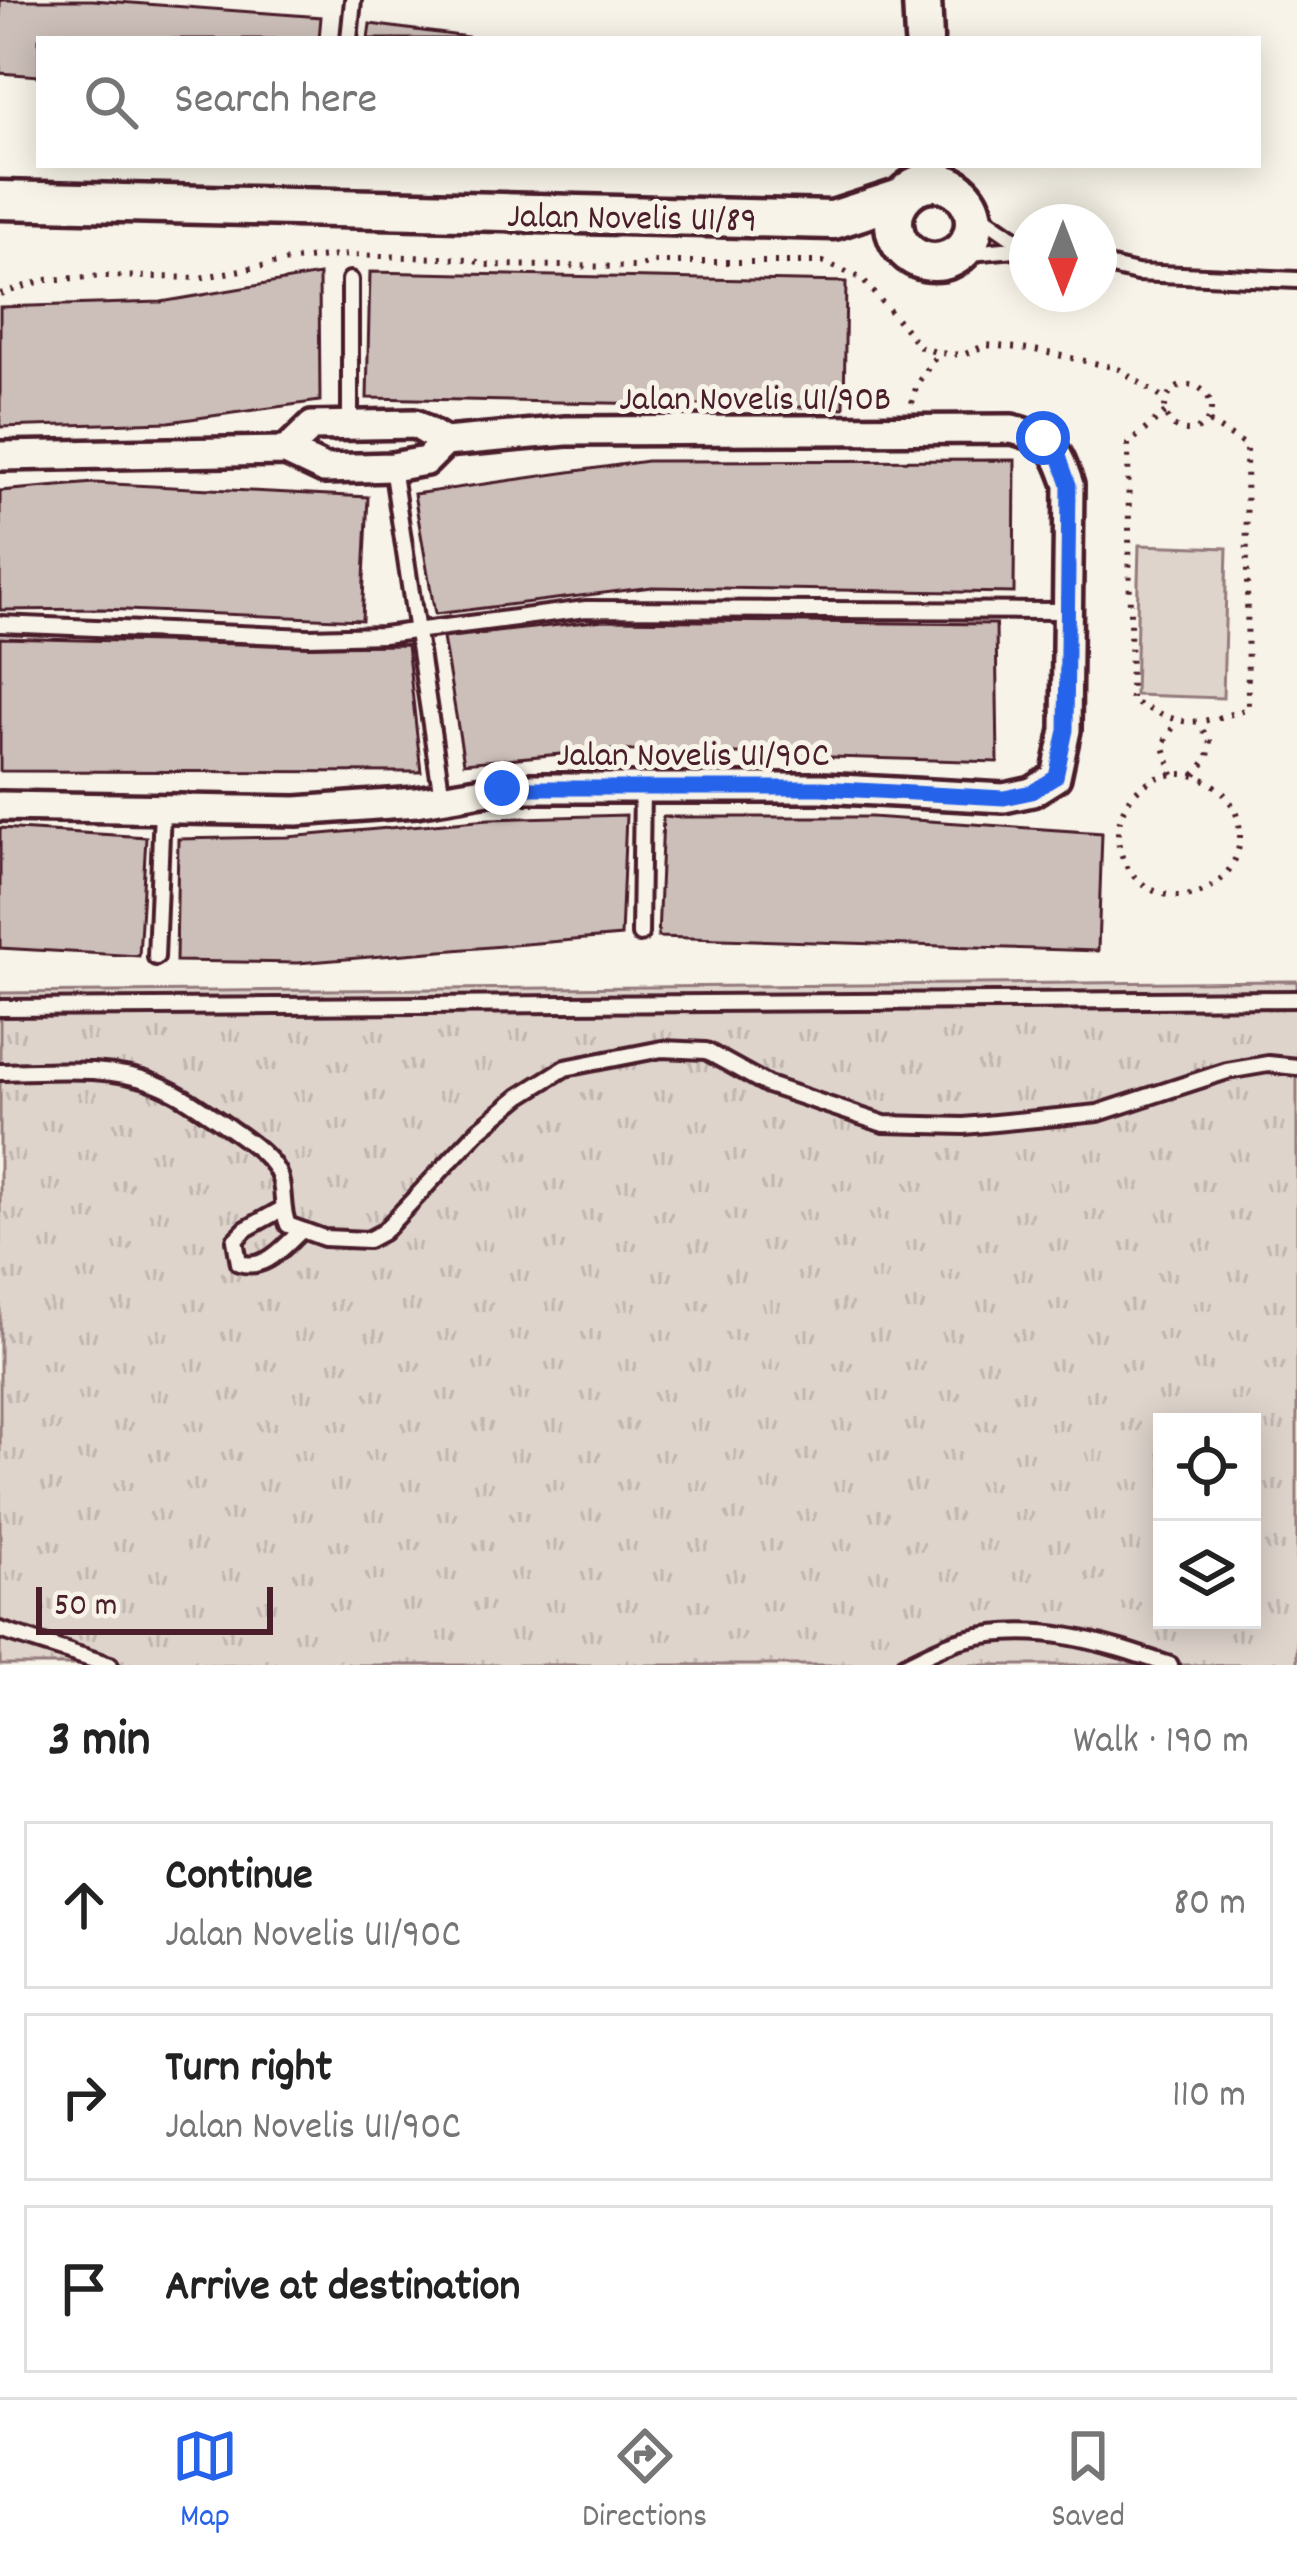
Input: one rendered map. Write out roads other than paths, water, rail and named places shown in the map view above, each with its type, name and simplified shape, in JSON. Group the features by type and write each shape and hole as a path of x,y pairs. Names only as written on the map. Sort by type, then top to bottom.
{"street":[{"path":"922,0 924,36"},
{"path":"922,182 957,189 972,209 973,233 958,254 934,263 910,255 893,221 922,182"},
{"name":"Jalan Novelis U1/89","path":"833,220 922,182"},
{"name":"Jalan Novelis U1/89","path":"0,200 833,220 901,245"},
{"name":"Jalan Novelis U1/90B","path":"286,451 312,426 350,423 415,424 445,442 566,431 1012,429 1043,438 1058,453"},
{"name":"Jalan Novelis U1/90B","path":"0,456 286,451 324,469 392,467 426,461 445,442"},
{"name":"Jalan Novelis U1/90C","path":"0,806 297,811 502,788 821,788 1004,798 1032,792 1056,777 1066,730 1069,485 1058,453"}],"lane":[{"path":"349,36 353,0"},
{"path":"972,209 1009,235"},
{"path":"958,254 1009,250"},
{"path":"1117,268 1297,280"},
{"path":"350,280 350,423"},
{"path":"392,467 442,797"},
{"path":"0,624 309,637 383,635 586,609 1068,611"},
{"path":"640,934 642,787"},
{"path":"157,957 162,809"},
{"path":"0,1008 1297,999"},
{"path":"0,1072 121,1075 154,1083 236,1132 272,1163 282,1182 288,1225 324,1238 368,1240 383,1232 479,1130 520,1096 565,1068 599,1059 662,1049 706,1051 768,1085 837,1111 884,1124 964,1126 1098,1113 1227,1071 1268,1064 1297,1067"},
{"path":"282,1208 236,1240 239,1263 265,1263 301,1231"},
{"path":"0,1630 110,1665"},
{"path":"904,1665 962,1639 1044,1632 1101,1640 1170,1665"}]}
